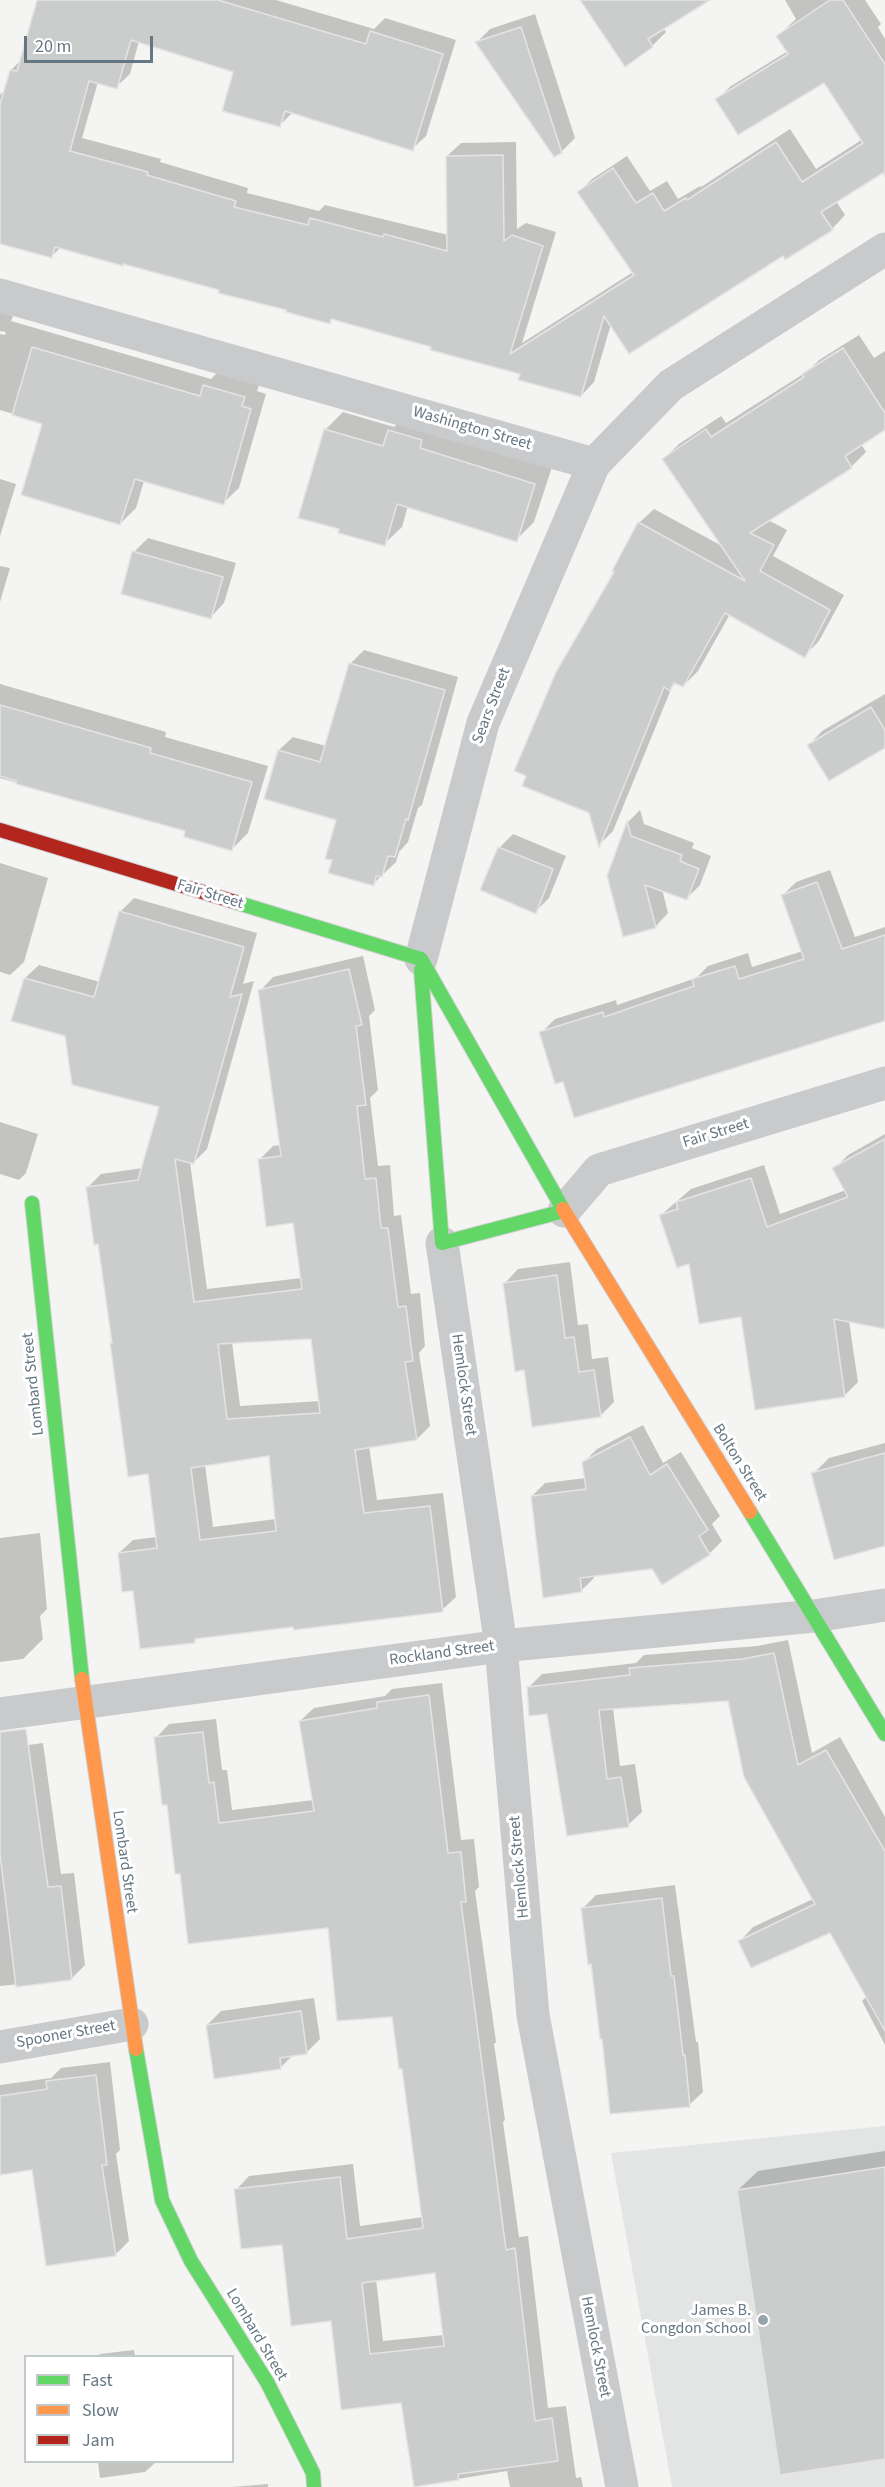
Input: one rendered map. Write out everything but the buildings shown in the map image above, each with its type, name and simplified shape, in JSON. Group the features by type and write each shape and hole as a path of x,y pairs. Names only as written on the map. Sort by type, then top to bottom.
{"street":[{"path":"594,464 672,385 885,249"},
{"name":"Washington Street","path":"0,295 594,464"},
{"name":"Sears Street","path":"421,959 483,723 594,464"},
{"name":"Fair Street","path":"0,830 421,959"},
{"path":"421,959 564,1211 442,1243 421,959"},
{"name":"Fair Street","path":"564,1211 599,1170 885,1083"},
{"name":"Lombard Street","path":"32,1203 84,1702 132,2024 162,2200 191,2261 267,2382 313,2473 314,2487"},
{"name":"Bolton Street","path":"564,1211 885,1734"},
{"name":"Hemlock Street","path":"442,1243 501,1646 533,2015 622,2487"},
{"name":"Rockland Street","path":"0,1714 501,1646 814,1616 885,1605"},
{"name":"Spooner Street","path":"0,2047 132,2024"}],"shaded area":[{"name":"James B. Congdon School","path":"885,2126 885,2487 672,2487 611,2153"}],"traffic: fast":[{"path":"235,902 421,959 563,1209"},
{"path":"421,970 442,1243 564,1211"},
{"path":"32,1203 82,1679"},
{"path":"750,1512 885,1734"},
{"path":"136,2049 162,2200 191,2261 267,2382 313,2473 314,2487"}],"traffic: slow":[{"path":"563,1209 750,1512"},
{"path":"82,1679 136,2049"}],"traffic: jam":[{"path":"0,830 235,902"}],"place":[{"name":"James B. Congdon School","path":"763,2320"}]}
